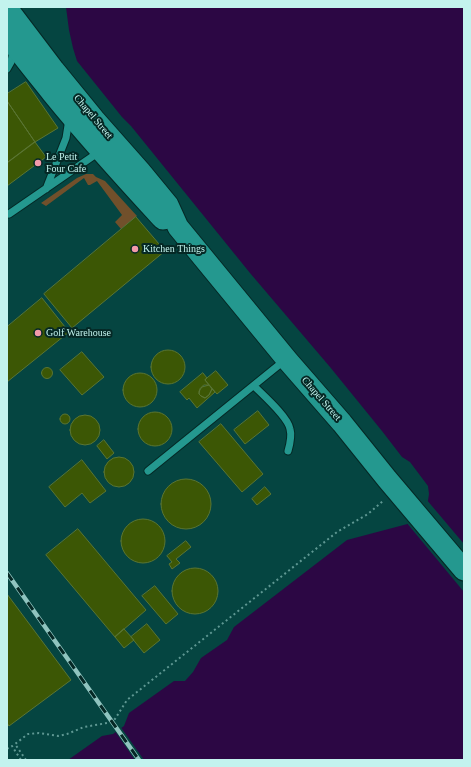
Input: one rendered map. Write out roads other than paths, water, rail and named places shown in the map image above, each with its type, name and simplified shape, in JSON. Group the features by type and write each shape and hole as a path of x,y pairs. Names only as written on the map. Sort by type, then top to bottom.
{"main road":[{"name":"Chapel Street","path":"7,8 94,119 108,147 161,217 178,227 342,423 398,499 464,570"},
{"name":"Chapel Street","path":"10,40 69,114 108,147"}],"lane":[{"path":"7,69 11,62 10,40"},
{"path":"46,189 66,138 69,114"},
{"path":"9,214 108,147"},
{"path":"148,471 287,359"},
{"path":"254,386 282,414 290,428 291,441 288,451"}],"railway":[{"path":"7,573 139,760"}],"place":[{"name":"Le Petit Four Cafe","path":"38,163"},
{"name":"Kitchen Things","path":"135,249"},
{"name":"Golf Warehouse","path":"38,333"}]}
